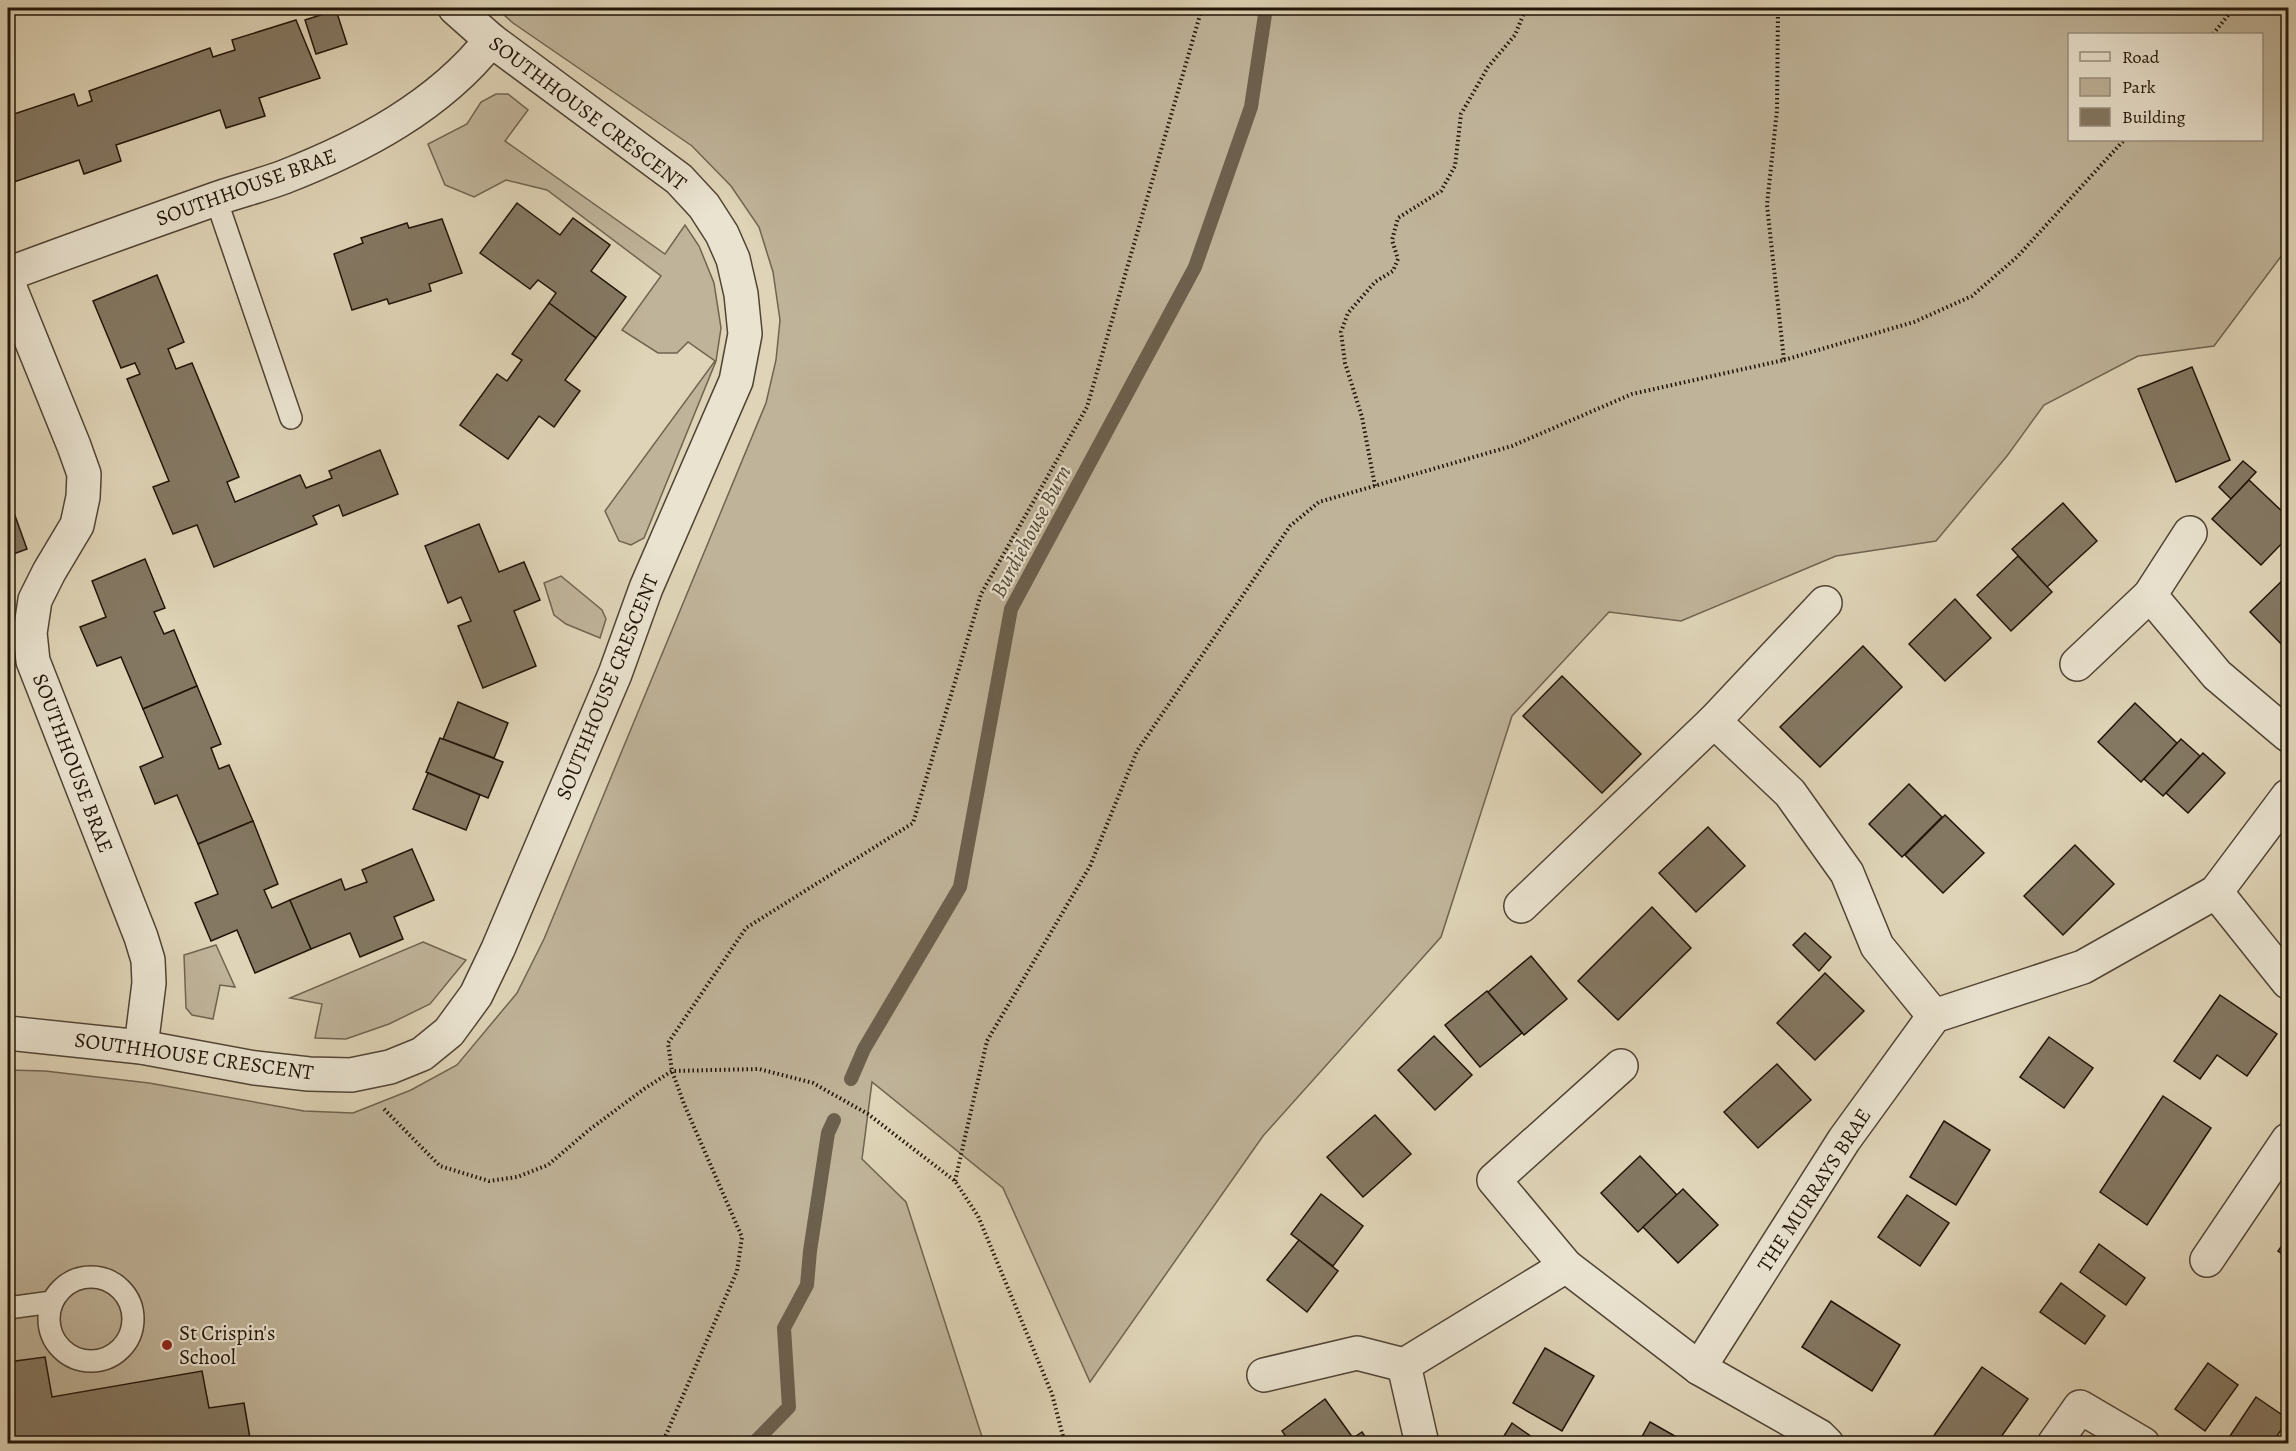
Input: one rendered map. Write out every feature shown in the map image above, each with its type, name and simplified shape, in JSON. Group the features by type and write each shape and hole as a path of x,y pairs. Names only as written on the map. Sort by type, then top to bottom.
{"street":[{"name":"SOUTHHOUSE CRESCENT","path":"8,1033 141,1047 255,1068 309,1074 351,1074 390,1067 422,1054 449,1032 476,995 502,938 615,674 646,588 736,381 745,334 741,294 733,259 722,234 704,206 679,179 491,40 455,8"},
{"name":"SOUTHHOUSE BRAE","path":"8,274 283,177 346,150 396,122 445,89 476,59 491,40"},
{"name":"SOUTHHOUSE BRAE","path":"8,283 84,474 83,496 76,525 35,600 30,633 33,660 148,960 146,1015 141,1047"},
{"path":"2077,664 2150,595 2190,533"},
{"path":"2150,595 2217,675 2289,735"},
{"path":"1521,906 1714,721 1825,603"},
{"path":"1714,721 1790,793 1847,873 1877,946 1934,1016 2083,967 2216,892 2289,796"},
{"path":"2216,892 2289,982"},
{"name":"THE MURRAYS BRAE","path":"1699,1368 1844,1140 1934,1016"},
{"path":"1621,1066 1494,1180 1566,1266 1699,1368 1819,1436 1827,1443"},
{"path":"2207,1260 2289,1140"},
{"path":"1264,1375 1357,1353 1404,1365 1566,1266"},
{"path":"1404,1365 1422,1443"},
{"path":"2054,1443 2080,1407 2143,1443"}],"lane":[{"path":"216,199 291,418"},
{"path":"8,1308 52,1302 60,1291 76,1280 96,1277 109,1280 129,1299 133,1312 130,1338 122,1349 110,1357 96,1361 81,1360 68,1354 57,1344 51,1331 49,1316 52,1302"}],"path":[{"path":"662,1443 737,1271 742,1237 684,1104 672,1071 668,1043 746,928 913,823 981,594 1087,407 1202,8"},
{"path":"1375,486 1362,417 1345,363 1341,332 1348,313 1375,282 1393,271 1398,259 1392,240 1398,218 1441,191 1455,166 1461,114 1488,67 1515,35 1526,8"},
{"path":"1778,8 1777,110 1767,205 1784,360"},
{"path":"2214,33 2234,8"},
{"path":"956,1181 987,1041 1090,866 1137,751 1290,526 1319,502 1512,446 1632,394 1784,360 1914,322 1972,296 2017,257 2123,141"},
{"path":"351,1074 440,1166 489,1180 517,1177 548,1165 589,1130 672,1071 759,1069 813,1083 868,1114 956,1181 978,1216 1052,1394 1065,1443"}],"green space":[{"path":"496,8 2288,8 2288,247 2214,346 2138,356 2044,405 2007,456 1936,541 1836,556 1681,621 1609,612 1512,716 1441,937 1263,1136 1090,1382 1003,1188 872,1082 862,1159 906,1202 984,1443 8,1444 8,1070 45,1071 149,1083 304,1111 353,1113 411,1090 457,1065 517,993 544,939 766,403 776,360 780,320 773,272 759,227 731,186 692,146 513,23"},
{"path":"496,94 508,94 528,110 505,141 665,254 685,225 699,246 714,283 721,328 716,361 644,538 631,545 619,541 605,511 715,361 688,342 677,353 658,353 622,330 661,276 547,190 506,180 474,197 445,185 428,144 467,124 481,102"},
{"path":"561,576 602,610 606,619 600,638 566,624 554,615 544,583"},
{"path":"423,942 466,960 430,1004 389,1024 346,1039 315,1038 322,1004 290,998"},
{"path":"216,945 235,987 220,985 213,1019 192,1015 186,1008 184,955"}],"building":[{"path":"336,10 347,44 316,54 305,20"},
{"path":"296,20 320,78 259,98 265,116 226,128 220,110 116,145 121,161 84,174 79,160 8,184 8,116 74,94 78,106 92,101 89,91 210,48 213,57 235,50 232,40"},
{"path":"517,203 560,235 573,218 610,245 591,271 626,297 596,338 549,303 556,293 538,280 530,289 480,253"},
{"path":"442,219 462,273 429,284 431,291 389,304 387,299 352,310 334,254 363,243 361,238 407,223 409,228"},
{"path":"157,275 184,342 168,349 176,369 192,363 239,477 227,482 235,502 300,475 306,488 332,478 329,471 380,450 398,494 343,516 339,505 313,516 317,524 214,567 197,525 173,534 153,487 169,481 127,379 140,374 135,363 121,368 93,301"},
{"path":"549,303 596,338 565,380 580,391 554,427 539,416 508,459 460,425 497,374 507,381 522,360 512,354"},
{"path":"2192,367 2230,460 2176,482 2138,389"},
{"path":"2243,461 2256,472 2231,499 2219,487"},
{"path":"2249,480 2288,517 2288,537 2261,565 2212,519"},
{"path":"8,500 27,549 8,556"},
{"path":"2063,503 2097,541 2047,587 2012,549"},
{"path":"479,524 499,572 524,562 540,600 514,611 536,666 483,688 458,626 471,621 461,597 448,603 425,546"},
{"path":"2018,556 2052,592 2011,631 1977,595"},
{"path":"145,559 165,608 154,612 164,634 174,630 197,686 143,709 121,657 97,666 80,627 106,617 92,581"},
{"path":"2288,575 2288,651 2250,612"},
{"path":"1955,599 1991,638 1945,681 1909,644"},
{"path":"1863,646 1902,687 1820,767 1780,727"},
{"path":"1562,676 1641,754 1602,793 1523,716"},
{"path":"197,686 221,744 211,748 219,769 229,765 253,821 198,844 177,795 155,804 140,767 163,757 143,709"},
{"path":"458,702 508,723 494,758 443,739"},
{"path":"2135,703 2177,743 2141,782 2098,742"},
{"path":"440,738 503,762 488,798 426,772"},
{"path":"2181,739 2200,756 2163,796 2144,779"},
{"path":"2203,753 2225,773 2188,813 2166,793"},
{"path":"428,773 480,795 466,830 413,809"},
{"path":"1909,784 1942,817 1902,857 1869,824"},
{"path":"1945,815 1984,853 1943,893 1905,855"},
{"path":"253,821 278,884 264,890 272,908 290,900 311,949 255,973 237,930 211,941 195,903 218,894 198,844"},
{"path":"1708,827 1745,866 1696,912 1659,873"},
{"path":"2075,845 2114,884 2063,935 2024,896"},
{"path":"412,849 434,900 394,917 403,939 360,957 350,933 311,949 290,900 341,879 345,890 367,882 362,870"},
{"path":"1652,907 1691,948 1618,1020 1578,981"},
{"path":"1805,933 1831,957 1819,971 1793,945"},
{"path":"1531,956 1567,999 1524,1035 1488,992"},
{"path":"1825,973 1864,1011 1815,1060 1777,1023"},
{"path":"1487,991 1522,1033 1480,1067 1445,1025"},
{"path":"2220,995 2277,1034 2247,1076 2217,1055 2200,1079 2174,1061"},
{"path":"1434,1036 1472,1075 1435,1110 1398,1070"},
{"path":"2049,1037 2093,1068 2064,1108 2020,1077"},
{"path":"1777,1064 1811,1100 1758,1148 1724,1112"},
{"path":"2163,1096 2211,1128 2147,1225 2100,1192"},
{"path":"1375,1115 1411,1154 1363,1197 1327,1157"},
{"path":"1944,1121 1990,1150 1956,1205 1910,1177"},
{"path":"1640,1156 1677,1195 1638,1232 1601,1193"},
{"path":"1683,1189 1718,1225 1678,1263 1643,1227"},
{"path":"1321,1194 1363,1226 1333,1266 1291,1234"},
{"path":"1907,1195 1949,1223 1920,1266 1878,1237"},
{"path":"2288,1237 2288,1258 2278,1251"},
{"path":"1299,1240 1338,1271 1307,1312 1267,1280"},
{"path":"2099,1244 2145,1278 2126,1305 2080,1272"},
{"path":"2061,1283 2105,1316 2085,1344 2040,1312"},
{"path":"1831,1301 1900,1345 1872,1391 1802,1347"},
{"path":"1545,1348 1594,1376 1562,1431 1513,1403"},
{"name":"St Crispin's School","path":"45,1357 52,1397 202,1371 209,1408 244,1403 251,1444 8,1444 8,1362"},
{"path":"2208,1363 2238,1385 2205,1431 2175,1409"},
{"path":"1982,1367 2028,1399 1996,1444 1928,1444"},
{"path":"2256,1397 2288,1419 2272,1444 2228,1444 2226,1442"},
{"path":"1325,1399 1353,1438 1346,1444 1291,1444 1282,1431"},
{"path":"1650,1422 1689,1444 1638,1444"},
{"path":"1512,1423 1542,1444 1499,1444"},
{"path":"1362,1432 1370,1444 1346,1444 1353,1438"}],"waterway":[{"name":"Burdiehouse Burn","path":"851,1079 864,1049 960,887 1011,609 1195,267 1251,107 1266,8"},
{"name":"Burdiehouse Burn","path":"753,1444 789,1407 784,1328 807,1285 828,1133 834,1120"}],"place":[{"name":"St Crispin's School","path":"167,1345"}]}
